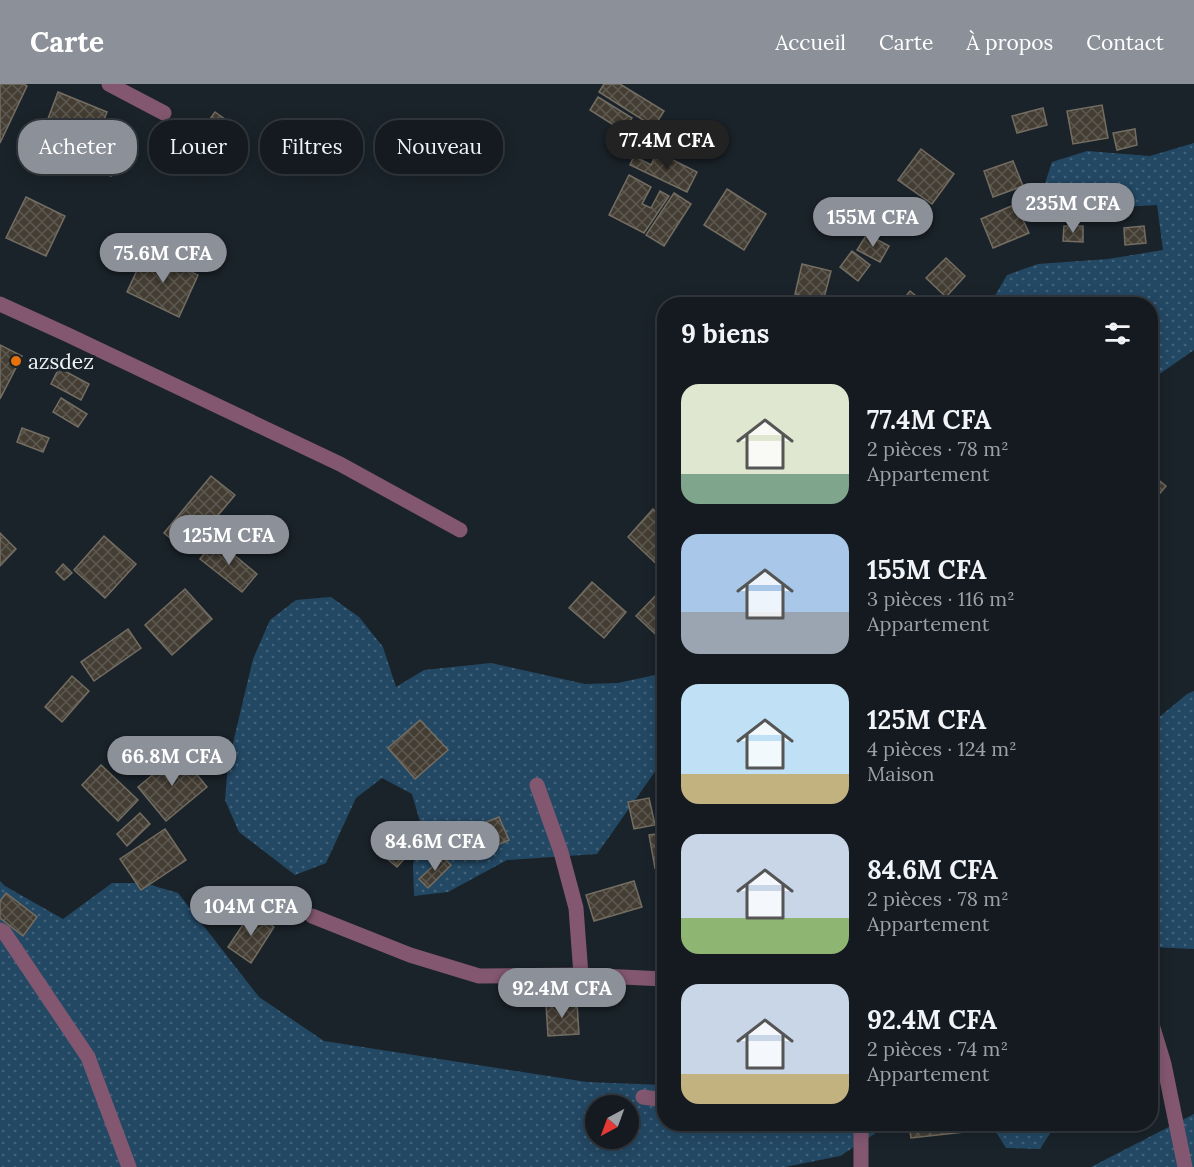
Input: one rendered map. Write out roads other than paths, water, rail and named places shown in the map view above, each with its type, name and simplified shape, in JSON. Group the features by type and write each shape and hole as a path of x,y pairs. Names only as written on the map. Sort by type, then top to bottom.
{"street":[{"path":"109,84 164,113"},
{"path":"0,304 340,465 460,530"},
{"path":"537,786 561,852 576,908 581,975"},
{"path":"312,916 410,955 478,976 581,975 657,979"},
{"path":"0,930 4,932 88,1057 129,1167"},
{"path":"1158,1044 1185,1167"},
{"path":"643,1097 657,1099"},
{"path":"861,1131 861,1167"}],"place":[{"name":"azsdez","path":"16,361"}]}
